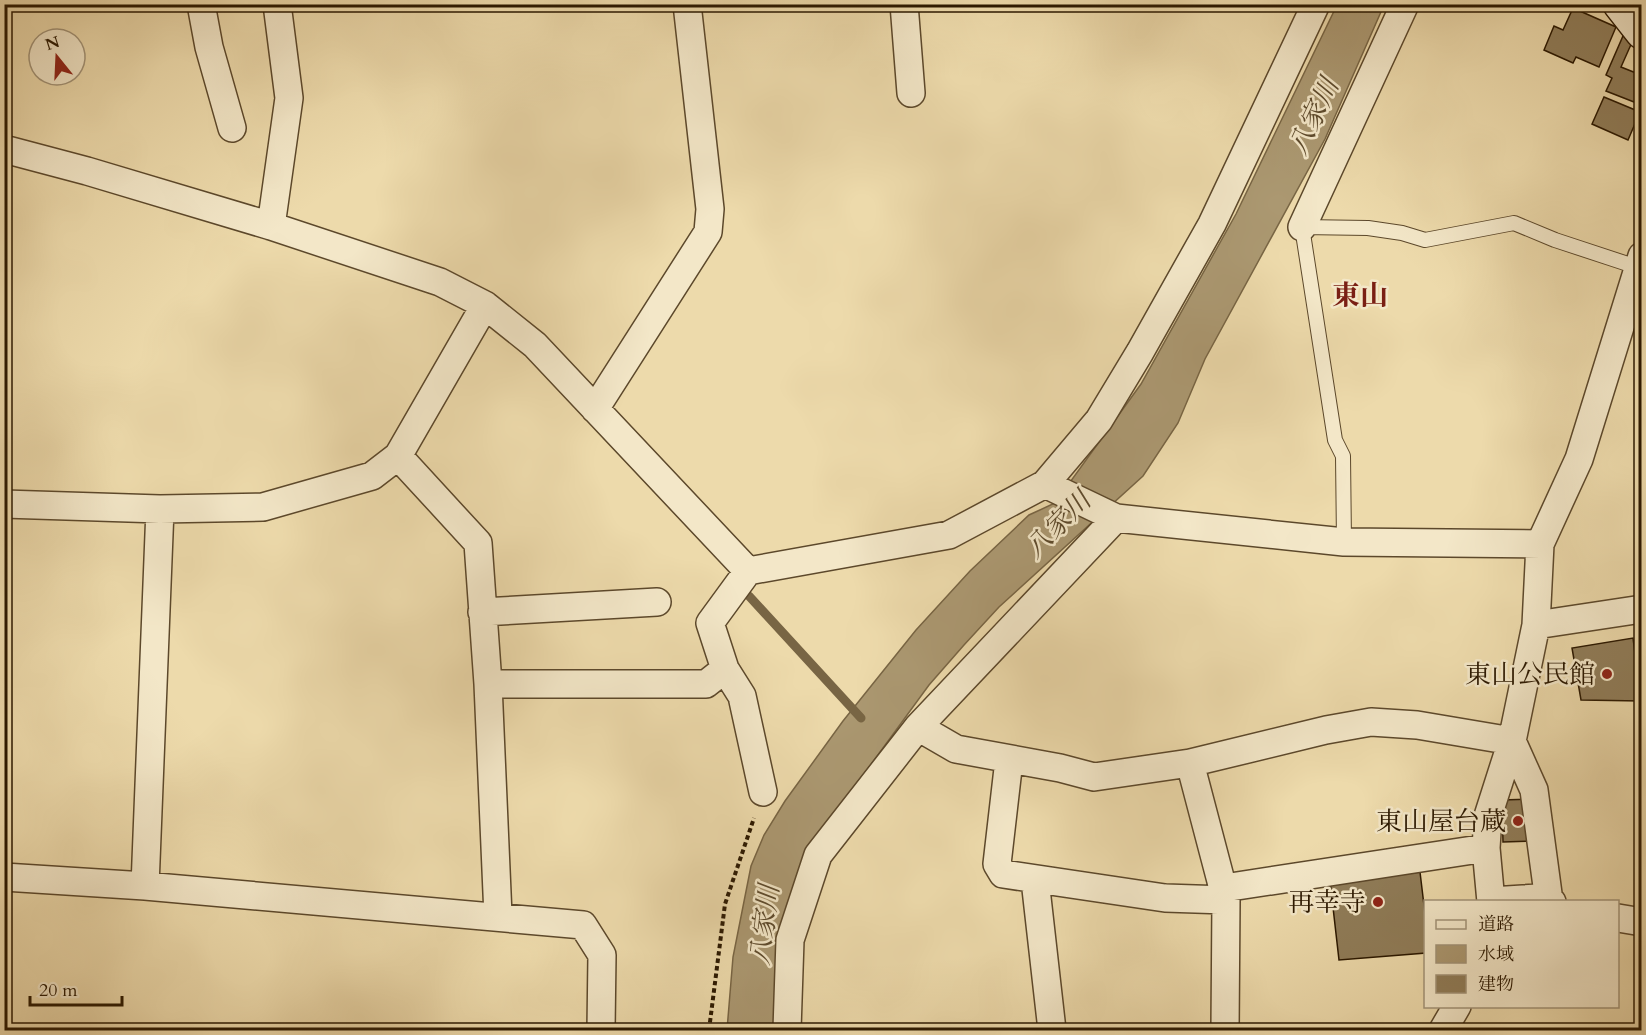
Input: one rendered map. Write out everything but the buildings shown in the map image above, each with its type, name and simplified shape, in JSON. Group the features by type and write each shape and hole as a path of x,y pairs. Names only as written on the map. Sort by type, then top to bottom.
{"main road":[{"path":"1620,4 1641,32"}],"street":[{"path":"201,4 209,47 232,128"},
{"path":"271,226 289,98 277,4"},
{"path":"595,409 708,232 710,209 687,4"},
{"path":"904,4 911,93"},
{"path":"763,792 742,696 725,669 710,623 748,572 949,535 1045,484 1099,420 1146,342 1212,224 1316,4"},
{"path":"1302,227 1405,4"},
{"path":"4,149 87,171 271,226 440,282 485,305 535,345 748,572"},
{"path":"1491,900 1485,848 1488,816 1512,741 1536,625 1540,544 1579,459 1639,262"},
{"path":"4,504 160,509 262,507 372,476 398,456 485,305"},
{"path":"398,456 478,543 488,684 498,916"},
{"path":"1045,484 1116,518 1344,542 1540,544"},
{"path":"145,886 160,509"},
{"path":"787,1030 790,940 818,855 918,728 1116,518"},
{"path":"483,612 657,602"},
{"path":"1536,625 1641,609"},
{"path":"488,684 706,684 725,669"},
{"path":"918,728 956,749 1060,768 1094,777 1190,764 1326,730 1371,722 1417,724 1512,741"},
{"path":"1512,741 1534,790 1550,900"},
{"path":"1010,760 997,864 1003,874 1035,880 1165,898 1225,894 1485,848"},
{"path":"1190,764 1205,829 1225,894 1225,1030"},
{"path":"4,877 145,886 498,916 583,926 602,955 601,1030"},
{"path":"1035,880 1052,1030"},
{"path":"1507,900 1538,898 1546,900"},
{"path":"1619,918 1641,922"},
{"path":"1443,1030 1456,1008"}],"lane":[{"path":"1344,542 1343,456 1335,440 1331,401 1302,227 1368,228 1402,233 1425,240 1514,223 1556,240 1639,262"}],"path":[{"path":"709,1030 725,904 763,792"}],"water":[{"name":"八家川","path":"1337,5 1384,5 1325,139 1205,359 1178,423 1143,476 999,607 929,685 815,841 799,869 785,921 776,1030 727,1030 733,957 751,866 764,835 785,801 843,721 916,630 970,571 1029,515 1055,503 1141,384 1236,214"}],"waterway":[{"path":"749,596 861,718"}],"place":[{"name":"東山公民館","path":"1607,674"},
{"name":"東山屋台蔵","path":"1518,821"},
{"name":"再幸寺","path":"1378,902"}],"district":[{"name":"東山","path":"1360,296"}]}
